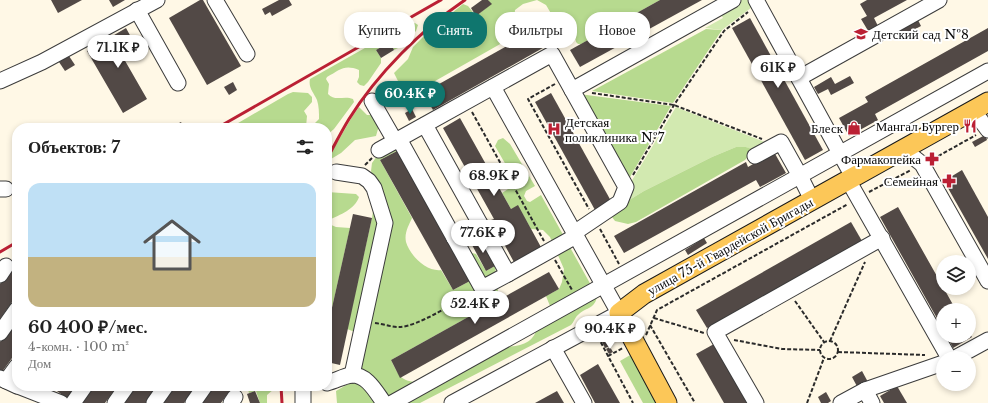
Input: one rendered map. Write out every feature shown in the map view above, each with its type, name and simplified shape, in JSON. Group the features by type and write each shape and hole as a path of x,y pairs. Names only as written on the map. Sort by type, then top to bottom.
{"main road":[{"name":"улица 75-й Гвардейской Бригады","path":"619,314 644,294 981,106"},
{"path":"619,314 667,403"}],"street":[{"path":"0,81 42,62 157,0"},
{"path":"215,0 247,54"},
{"path":"568,84 733,0"},
{"path":"798,78 939,0"},
{"path":"757,2 840,153 878,240 945,351"},
{"path":"137,10 178,83"},
{"path":"372,101 397,140 482,288 550,250 575,234 620,202 626,187 552,54 467,102 397,140 379,150"},
{"path":"392,403 988,71"},
{"path":"493,87 619,314"},
{"path":"981,106 988,130"},
{"path":"425,125 508,274"},
{"path":"755,156 781,142 812,200"},
{"path":"903,149 922,164 988,281"},
{"path":"336,172 362,176 369,181 374,188 386,223 352,375"},
{"path":"454,238 480,224"},
{"path":"756,403 715,332 878,240"},
{"name":"улица 75-й Гвардейской Бригады","path":"452,403 619,314"},
{"path":"0,332 12,316"},
{"path":"968,351 988,340"},
{"path":"553,348 584,403"},
{"path":"841,403 865,390 936,365"},
{"path":"332,381 352,375 361,377 370,383 384,403"},
{"path":"865,390 872,403"},
{"path":"43,391 61,403"},
{"path":"73,403 81,391"},
{"path":"115,403 123,391"},
{"path":"154,403 162,391"},
{"path":"193,403 201,391"}],"path":[{"path":"626,187 674,105 724,31 757,2"},
{"path":"625,273 528,99 568,84 674,105 776,144"},
{"path":"467,102 577,300"},
{"path":"648,330 657,310 859,198 988,130"},
{"path":"362,176 365,165 379,150"},
{"path":"830,341 878,240"},
{"path":"364,320 394,327 406,326 429,317 482,288"},
{"path":"788,291 824,342"},
{"path":"654,318 718,337 782,349 820,350"},
{"path":"650,325 695,403"},
{"path":"593,327 633,403"},
{"path":"830,341 835,343 838,352 836,357 833,359 824,358 820,353 824,342 830,341"},
{"path":"838,352 925,355"},
{"path":"807,403 824,358"}],"green space":[{"path":"488,0 537,0 523,4 515,10 515,12 495,12 495,47 414,93 404,93 394,73 408,59 413,48 415,48 415,45 423,37 423,48 487,48 487,12 481,12 491,4"},
{"path":"537,0 660,0 638,12 585,12 585,42 581,44 577,43 577,12 550,12 546,5"},
{"path":"736,0 754,0 756,4 722,30 705,28 723,18 718,10"},
{"path":"463,4 468,6 473,12 453,12"},
{"path":"415,23 418,25 415,32"},
{"path":"706,29 722,30 673,103 592,91"},
{"path":"365,48 380,48 376,50 381,58 381,63 364,86 357,82 359,70 354,68 339,70 327,77 326,79 329,84 328,94 334,98 350,98 353,99 354,102 332,131 332,123 315,123 319,119 319,107 311,88 310,79"},
{"path":"293,92 308,93 312,97 312,102 304,111 307,116 306,123 238,123"},
{"path":"579,94 671,106 626,184"},
{"path":"359,107 367,115 374,113 380,122 376,136 355,140 341,153 332,158 332,151"},
{"path":"676,107 772,145 756,152 746,147 736,147 712,157 644,191 618,207 628,187"},
{"path":"503,138 510,144 535,186 526,191 524,196 527,201 530,202 541,195 597,296 593,306 578,315 571,325 420,403 337,403 336,391 355,380 363,335 347,329 372,218 375,197 374,182 371,171 372,163 377,156 393,147 397,151 380,160 412,218 406,235 406,242 411,253 425,266 436,270 441,270 453,290 470,281 464,251 476,254 486,271 495,266 498,291 490,305 391,360 398,374 408,381 419,382 505,347 521,345 529,341 537,328 548,320 550,306 546,296 559,289 562,282 564,269 550,237 543,230 531,229 518,206 511,209 502,193 511,187 514,179 495,146 498,140"},
{"path":"736,147 746,147 754,150 745,160 636,222 628,224 615,221 612,217 618,207 644,191 712,157"},
{"path":"332,192 356,194 359,197 357,201 351,208 332,219"},
{"path":"332,225 350,228 332,308"},
{"path":"632,354 658,403 643,403 620,361"},
{"path":"256,391 272,391 267,395 267,403 260,403"}],"building":[{"path":"51,0 82,0 58,13"},
{"path":"109,0 125,0 113,7"},
{"path":"200,0 203,0 241,66 207,85 169,18"},
{"path":"279,0 289,0 292,5 272,16 270,12 265,15 262,9"},
{"path":"482,0 488,0 492,4 481,12 474,12 471,8"},
{"path":"660,0 702,0 650,29 650,12 638,12"},
{"path":"867,0 907,0 874,18 879,28 870,34 861,19 867,16 860,4"},
{"path":"916,16 921,26 902,36 896,27"},
{"path":"750,18 823,150 805,160 732,28"},
{"path":"126,28 138,50 124,59 147,99 123,113 87,51"},
{"path":"988,28 988,51 875,114 878,120 849,136 839,118 868,102 865,97"},
{"path":"585,42 585,48 615,48 580,67 570,50 577,48 577,46"},
{"path":"380,48 393,48 394,50 381,58 376,50"},
{"path":"503,48 543,48 433,110 423,93"},
{"path":"69,56 75,65 65,71 59,62"},
{"path":"850,76 854,83 831,95 828,89 818,94 814,87 831,77 835,84"},
{"path":"233,82 237,90 229,95 224,87"},
{"path":"551,93 611,201 595,210 535,102"},
{"path":"412,109 416,117 409,121 405,113"},
{"path":"460,118 511,209 518,205 542,249 515,264 491,220 494,219 443,128"},
{"path":"985,135 987,140 975,147 972,142"},
{"path":"397,151 470,281 453,290 380,160"},
{"path":"774,152 786,173 760,187 756,180 624,253 614,236 746,162 748,167"},
{"path":"962,170 988,217 988,259 944,181"},
{"path":"898,207 936,274 936,295 948,295 952,303 936,303 936,317 880,217"},
{"path":"353,214 372,218 340,365 332,363 332,308"},
{"path":"851,222 862,241 707,328 696,310"},
{"path":"480,238 495,266 486,271 471,243"},
{"path":"704,238 707,243 688,255 685,250"},
{"path":"12,267 12,302 0,319 0,284"},
{"path":"549,272 559,289 400,378 391,360"},
{"path":"12,325 12,358 2,372 0,370 0,342"},
{"path":"605,338 610,346 605,348 601,340"},
{"path":"950,343 962,343 953,348"},
{"path":"714,344 748,403 724,403 696,354"},
{"path":"610,347 613,352 609,354 606,349"},
{"path":"598,364 620,403 595,403 580,375"},
{"path":"862,371 869,384 859,390 852,377"},
{"path":"897,386 907,403 884,403 880,396"},
{"path":"57,391 74,391 68,399"},
{"path":"88,391 113,391 105,403 80,403"},
{"path":"130,391 154,391 146,403 122,403"},
{"path":"169,391 192,391 184,403 160,403"},
{"path":"208,391 229,391 221,403 200,403"},
{"path":"255,391 260,403 250,403 247,394"},
{"path":"557,391 564,403 535,403"},
{"path":"826,392 831,401 828,403 821,403 818,397"}],"railway":[{"path":"226,123 441,0"},
{"path":"332,149 360,102 387,69 433,24 465,0"},
{"path":"0,252 12,245"},
{"path":"281,391 282,403"}],"place":[{"name":"Детский сад №8","path":"861,34"},
{"name":"Мангал Бургер","path":"970,126"},
{"name":"Блеск","path":"854,128"},
{"name":"Детская поликлиника №7","path":"554,129"},
{"name":"Фармакопейка","path":"932,159"},
{"name":"Семейная","path":"949,181"}]}
